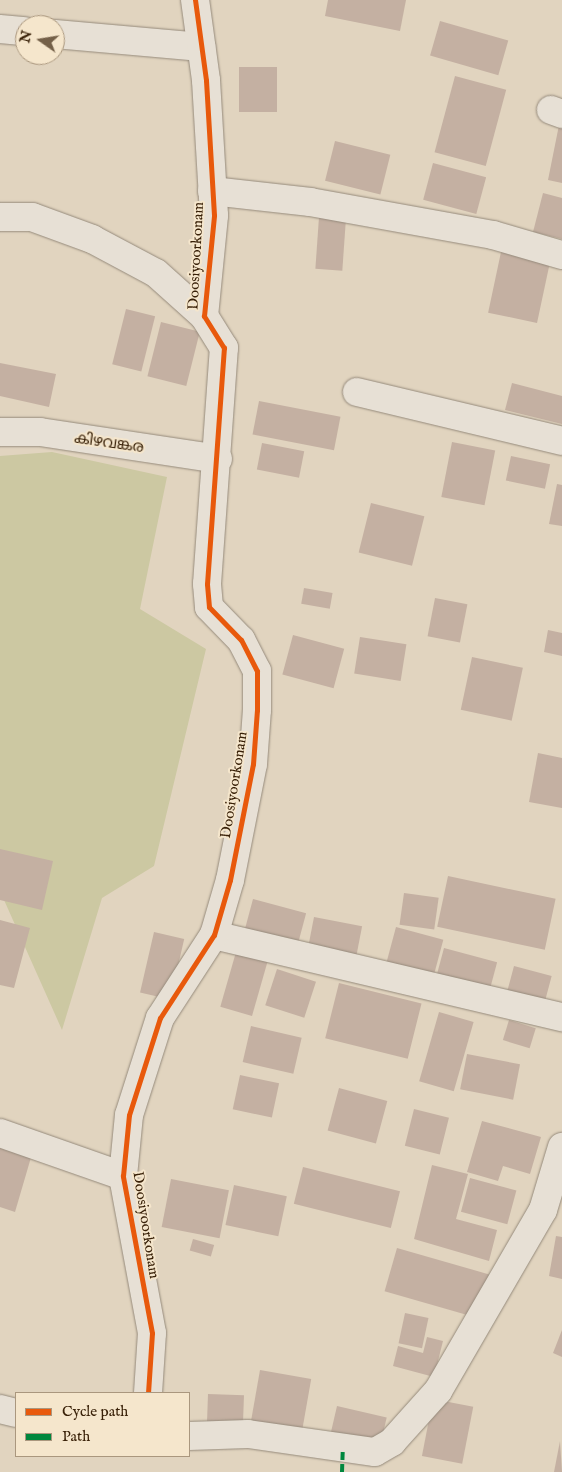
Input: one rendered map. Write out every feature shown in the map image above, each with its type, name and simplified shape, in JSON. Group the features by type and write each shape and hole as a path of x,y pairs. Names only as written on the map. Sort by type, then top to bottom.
{"street":[{"name":"Doosiyoorkonam","path":"148,1392 152,1333 123,1176 129,1115 160,1018 214,936 230,880 253,764 257,700 257,671 241,640 210,607 207,584 218,459 224,348 204,316 212,191 202,47 195,0"},
{"path":"0,29 15,30"},
{"path":"65,35 202,47"},
{"path":"212,191 310,202 483,233 562,255"},
{"path":"0,217 32,217 92,239 156,273 204,316"},
{"path":"356,392 562,441"},
{"name":"കിഴവങ്കര","path":"0,432 40,432 218,459"},
{"path":"214,936 562,1017"},
{"path":"0,1134 123,1176"},
{"path":"190,1436 248,1434 375,1452 392,1442 438,1391 543,1210 562,1147"},
{"path":"0,1409 15,1413"}],"shaded area":[{"path":"52,452 167,477 140,609 206,649 154,866 102,898 62,1030 0,891 0,456"}],"building":[{"path":"328,0 406,0 400,31 325,16"},
{"path":"440,21 508,41 498,75 430,56"},
{"path":"239,67 277,67 277,112 239,112"},
{"path":"455,76 506,90 486,166 435,152"},
{"path":"559,125 562,126 562,183 548,180"},
{"path":"335,141 390,155 380,195 325,181"},
{"path":"433,163 486,177 476,214 423,200"},
{"path":"543,193 562,198 562,239 533,232"},
{"path":"319,217 346,219 342,271 315,269"},
{"path":"501,252 550,262 537,323 488,313"},
{"path":"126,309 155,316 141,372 112,364"},
{"path":"161,322 200,332 186,386 147,376"},
{"path":"0,363 56,374 49,407 0,396"},
{"path":"512,383 562,396 562,424 505,410"},
{"path":"259,401 340,417 334,450 253,434"},
{"path":"452,442 495,450 485,505 441,497"},
{"path":"262,443 304,451 299,478 257,470"},
{"path":"511,456 550,464 545,489 506,480"},
{"path":"557,484 562,485 562,526 549,524"},
{"path":"371,503 424,516 412,566 359,552"},
{"path":"304,588 333,593 330,609 301,604"},
{"path":"435,598 467,604 460,643 428,636"},
{"path":"548,630 562,633 562,656 544,652"},
{"path":"293,635 344,649 334,688 282,675"},
{"path":"360,637 406,644 401,681 354,674"},
{"path":"472,657 523,668 512,721 461,710"},
{"path":"538,753 562,758 562,808 529,802"},
{"path":"0,849 53,861 42,910 0,900"},
{"path":"448,876 556,899 545,950 437,927"},
{"path":"404,893 439,898 434,930 400,925"},
{"path":"253,899 306,913 297,947 244,933"},
{"path":"314,917 362,926 356,958 308,948"},
{"path":"0,920 30,928 14,988 0,985"},
{"path":"396,927 443,940 432,983 384,970"},
{"path":"154,932 184,939 170,999 140,992"},
{"path":"444,948 497,962 488,997 435,983"},
{"path":"236,952 268,961 252,1016 220,1007"},
{"path":"514,966 552,976 543,1009 505,999"},
{"path":"277,969 316,982 304,1018 265,1005"},
{"path":"339,983 421,1004 408,1059 325,1038"},
{"path":"439,1012 474,1022 454,1091 419,1081"},
{"path":"509,1020 536,1028 530,1048 503,1040"},
{"path":"251,1026 302,1038 293,1074 243,1062"},
{"path":"467,1054 520,1064 513,1100 460,1089"},
{"path":"240,1075 279,1083 272,1118 233,1109"},
{"path":"339,1088 387,1101 376,1143 328,1131"},
{"path":"414,1109 449,1118 440,1155 405,1146"},
{"path":"482,1121 541,1137 530,1174 503,1166 498,1181 467,1172"},
{"path":"0,1145 32,1154 15,1212 0,1207"},
{"path":"432,1165 468,1174 456,1219 497,1230 489,1261 414,1239"},
{"path":"303,1167 400,1191 391,1228 294,1204"},
{"path":"470,1178 516,1190 507,1224 461,1212"},
{"path":"171,1179 229,1190 220,1238 162,1227"},
{"path":"234,1185 287,1196 278,1236 225,1225"},
{"path":"556,1236 562,1237 562,1279 549,1276"},
{"path":"193,1239 214,1245 211,1257 190,1251"},
{"path":"397,1248 489,1274 477,1318 385,1291"},
{"path":"405,1313 428,1318 422,1348 399,1343"},
{"path":"562,1330 562,1357 553,1353"},
{"path":"427,1337 443,1341 434,1377 393,1366 398,1346 423,1353"},
{"path":"260,1370 311,1379 302,1430 251,1421"},
{"path":"208,1394 244,1395 243,1430 207,1429"},
{"path":"433,1399 473,1407 462,1464 422,1456"},
{"path":"337,1406 387,1417 380,1446 330,1434"},
{"path":"560,1441 562,1472 554,1472"}],"marked path":[{"path":"342,1472 343,1448"}],"cycle path":[{"path":"148,1392 152,1333 123,1176 129,1115 160,1018 214,935 230,880 253,764 257,710 257,671 241,640 209,607 207,584 224,348 204,316 214,215 206,80 195,0"}]}
